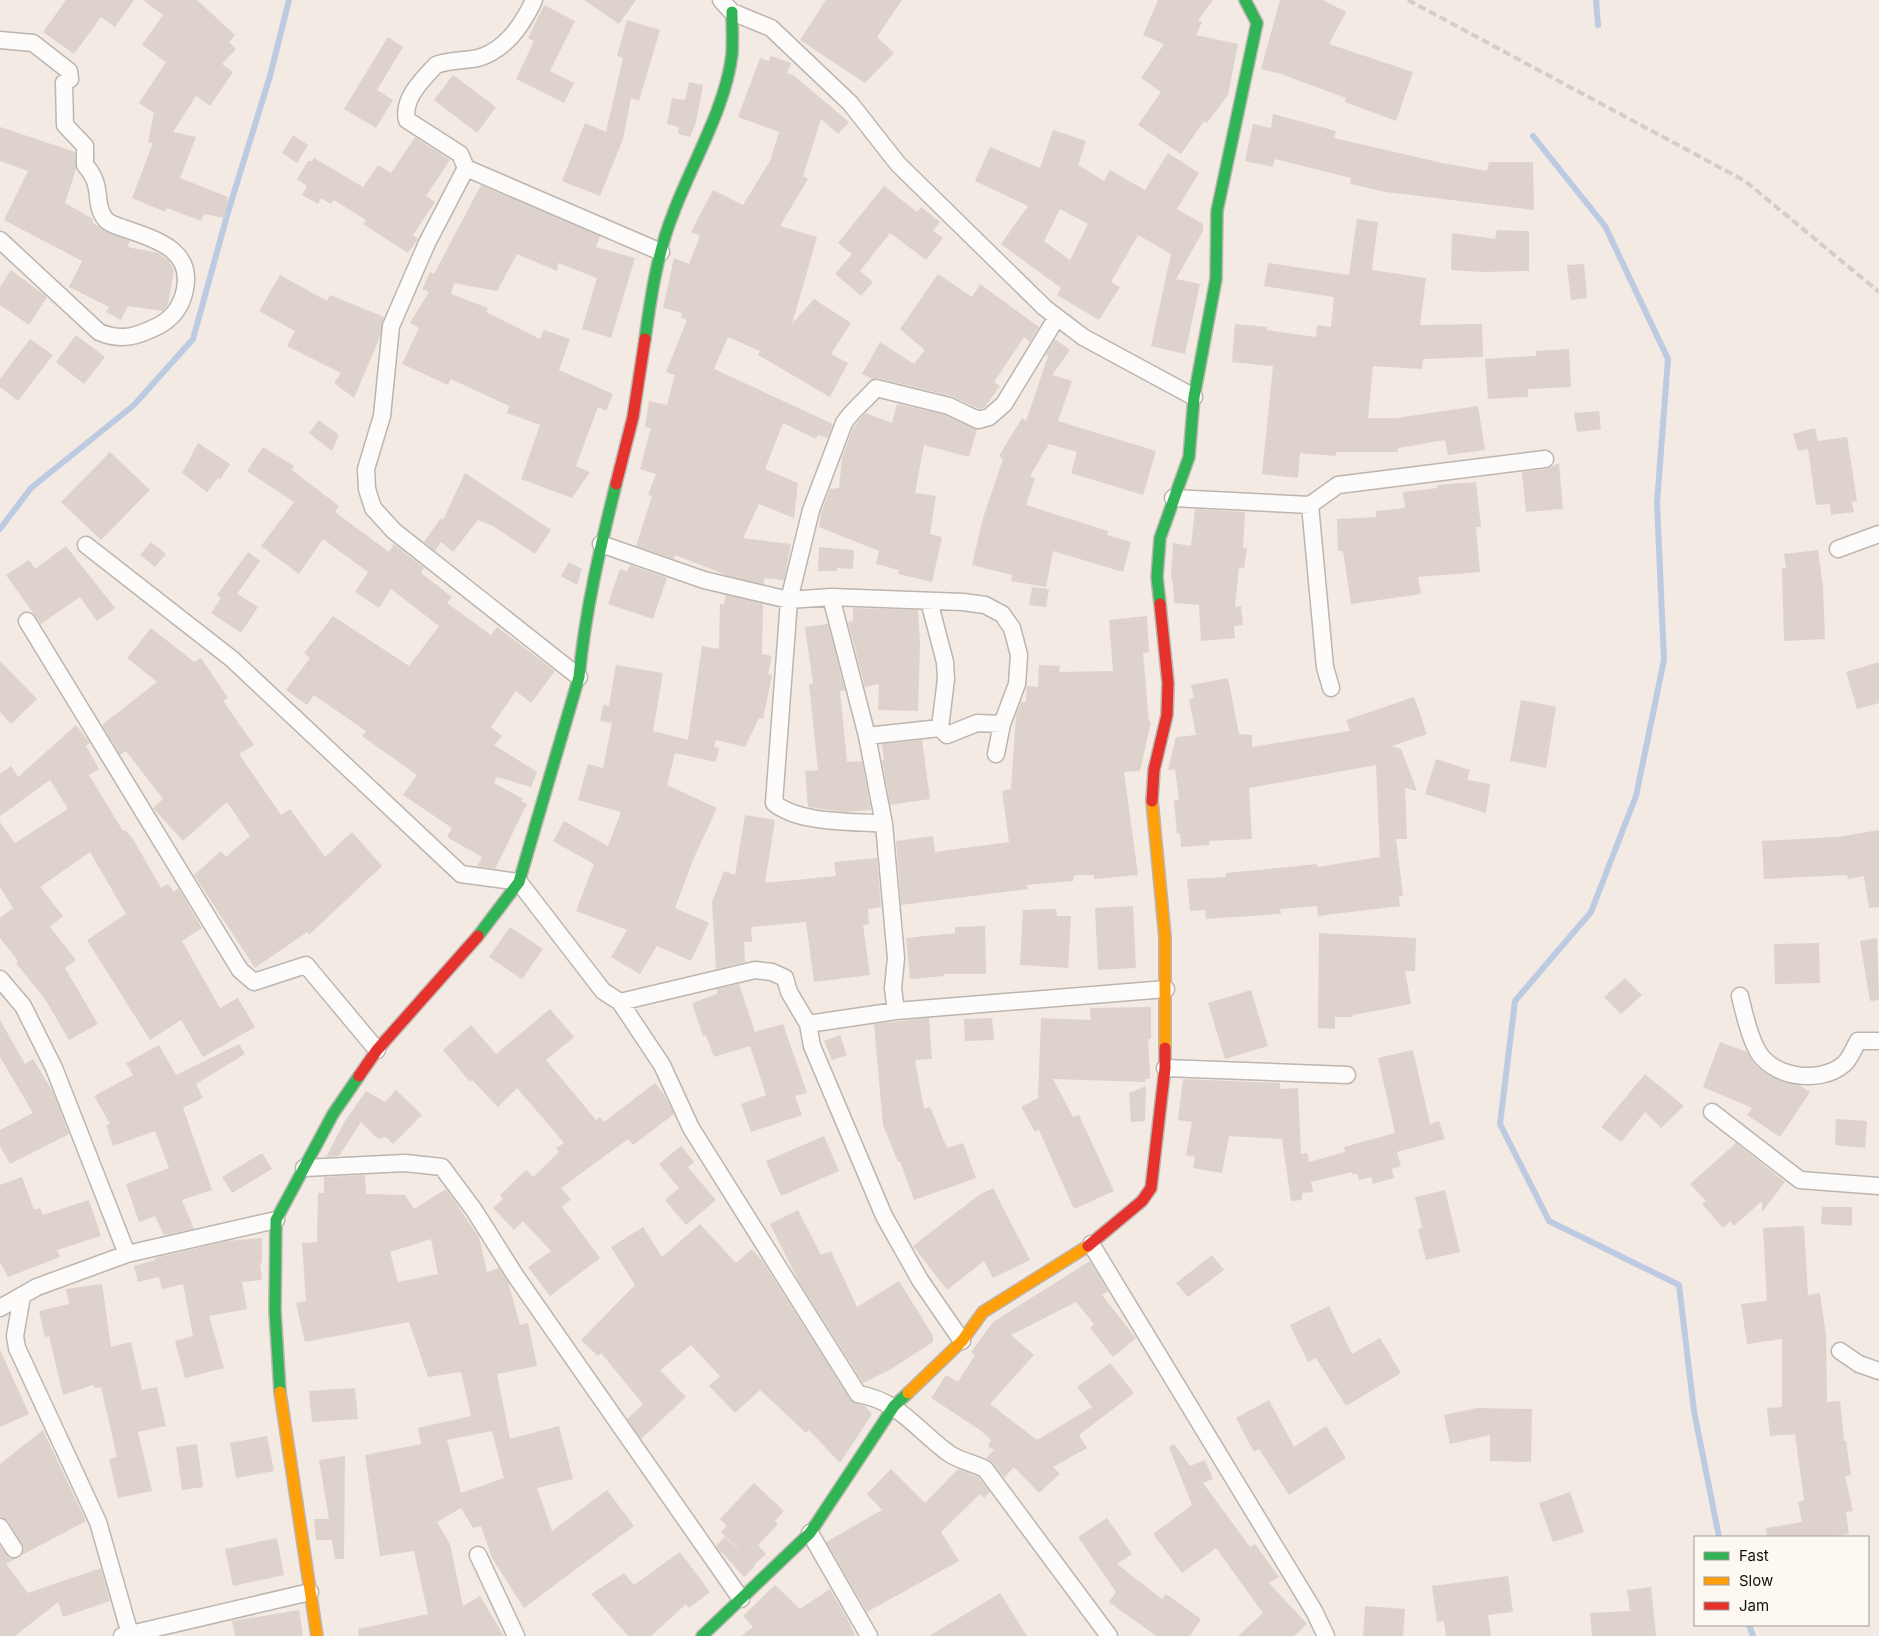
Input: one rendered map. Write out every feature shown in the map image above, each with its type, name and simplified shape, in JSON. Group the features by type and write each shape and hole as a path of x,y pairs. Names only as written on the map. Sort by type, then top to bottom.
{"street":[{"path":"534,0 521,26 502,44 481,57 436,65 409,98 405,111 407,120 460,154 466,168 661,252"},
{"path":"702,1636 810,1534 894,1406 962,1342 983,1312 1091,1244 1123,1218 1151,1188 1166,1068 1165,937 1152,808 1154,770 1167,715 1168,683 1157,577 1160,538 1189,457 1194,397 1216,279 1217,211 1257,23 1245,0"},
{"path":"727,6 771,28 850,103 898,164 958,224 1057,317 1083,337 1194,397"},
{"path":"317,1636 281,1409 275,1311 276,1220 333,1114 377,1050 476,938 519,882 578,677 582,642 601,544 632,417 656,265 672,215 717,108 728,75 732,53 727,6"},
{"path":"0,40 33,43 69,71 70,79 64,82 63,95 65,125 84,146 85,166 94,175 100,211 108,222 166,244 184,263 187,281 182,302 169,319 151,329 128,338 112,338 99,332 0,240"},
{"path":"466,168 427,243 391,326 382,416 366,469 367,489 373,508 394,531 578,677"},
{"path":"884,824 803,817 785,812 774,804 789,600 810,510 844,423 852,411 862,404 876,388 949,406 978,420 990,417 1004,404 1057,317"},
{"path":"1173,498 1310,505 1338,485 1546,459"},
{"path":"1310,505 1324,667 1331,688"},
{"path":"1838,549 1879,534"},
{"path":"601,544 704,580 789,600 831,597 929,601 985,605 1002,614 1012,628 1020,655 1017,684 1002,724 996,754"},
{"path":"86,545 232,659 460,874 519,882 602,991 620,1002 662,1065 691,1128 848,1381 858,1394 894,1406 947,1452 958,1459 971,1462 985,1469 1109,1636"},
{"path":"831,597 867,736 884,824 896,958 893,988 896,1011"},
{"path":"929,601 945,662 946,680 940,728"},
{"path":"27,622 240,970 254,982 306,965 377,1050"},
{"path":"940,728 947,735 977,723 1002,724"},
{"path":"867,736 940,728"},
{"path":"620,1002 755,970 772,972 785,978 789,992 808,1024 815,1053 884,1216 920,1280 962,1342"},
{"path":"0,979 23,1006 54,1068 127,1254"},
{"path":"808,1024 896,1011 1166,989"},
{"path":"1740,996 1756,1050 1773,1067 1794,1075 1814,1076 1826,1073 1844,1063 1858,1041 1879,1041"},
{"path":"1166,1068 1347,1075"},
{"path":"1712,1112 1800,1180 1879,1186"},
{"path":"304,1168 405,1163 442,1167 474,1210 521,1284 741,1599"},
{"path":"0,1308 37,1287 127,1254 276,1220"},
{"path":"1091,1244 1314,1611 1326,1636"},
{"path":"22,1296 15,1336 17,1348 98,1522 126,1635 310,1592"},
{"path":"1840,1351 1859,1364 1879,1371"},
{"path":"0,1527 14,1549"},
{"path":"810,1534 869,1636"},
{"path":"478,1555 516,1636"}],"building":[{"path":"66,0 134,0 115,27 101,17 74,54 43,32"},
{"path":"143,0 197,0 235,35 229,42 236,49 222,64 233,72 210,106 196,96 173,132 196,137 180,178 228,197 225,218 204,214 201,221 167,208 165,212 132,198 153,143 148,142 154,113 139,103 166,62 142,45 163,15"},
{"path":"584,0 636,0 619,24"},
{"path":"826,0 902,0 877,37 894,53 865,83 800,40"},
{"path":"1158,0 1213,0 1198,20 1202,22 1196,35 1238,44 1228,95 1207,123 1204,121 1181,154 1138,125 1161,92 1141,78 1164,44 1143,35"},
{"path":"1280,0 1323,0 1346,12 1329,44 1413,72 1396,121 1345,102 1346,98 1281,74 1261,69"},
{"path":"544,5 575,21 550,71 574,83 564,103 516,79 534,41 528,38"},
{"path":"627,20 660,30 639,101 631,98 623,139 600,196 562,181 585,123 606,132 623,58 617,56"},
{"path":"388,37 403,47 377,90 393,100 376,128 344,109"},
{"path":"771,56 791,63 787,73 793,75 849,122 838,134 821,119 803,176 808,179 780,226 817,237 792,324 814,299 851,323 831,354 848,363 830,397 758,355 760,351 728,337 714,369 833,424 828,438 818,435 816,439 783,423 765,469 798,483 794,518 759,504 743,538 791,544 784,580 764,578 764,584 729,576 675,555 674,559 636,546 652,496 648,495 656,474 640,469 651,428 645,427 649,401 667,405 675,375 666,372 687,320 681,318 682,313 663,308 674,258 689,264 700,236 691,232 713,190 743,205 770,161 779,132 738,117 760,58 769,61"},
{"path":"453,75 496,107 477,133 434,100"},
{"path":"689,82 703,85 696,122 690,137 678,134 679,127 667,124 672,98 685,100"},
{"path":"1273,114 1336,131 1334,138 1442,163 1487,171 1489,162 1533,162 1534,210 1386,192 1350,184 1351,178 1275,159 1273,167 1245,161 1253,124 1271,128"},
{"path":"0,127 75,152 76,169 65,203 93,219 93,223 105,231 130,241 127,247 158,253 169,261 174,271 168,304 163,311 128,306 121,320 106,312 109,307 69,287 82,261 4,220 28,171 0,161"},
{"path":"1053,130 1086,141 1078,165 1104,181 1110,170 1145,190 1168,153 1199,173 1177,209 1203,224 1203,231 1176,279 1200,284 1185,354 1151,346 1171,254 1138,235 1111,282 1120,287 1099,320 1057,295 1061,288 1001,244 1028,206 975,181 990,147 1040,168","holes":["1060,209 1088,224 1070,260 1044,241"]},
{"path":"293,135 308,145 297,163 282,153"},
{"path":"415,137 450,160 426,196 435,202 413,235 418,239 408,253 363,224 366,220 334,200 331,204 321,198 318,204 302,195 307,186 297,179 308,161 312,161 314,158 363,187 378,165 391,173"},
{"path":"481,185 600,236 596,247 635,258 611,338 582,329 597,278 558,263 557,271 517,254 497,291 454,283 451,294 488,308 486,312 540,339 544,330 570,339 559,370 613,394 606,411 598,407 576,466 590,472 572,498 521,479 540,425 507,413 509,406 451,379 448,385 402,364 419,328 410,323 429,292 422,289 430,272 434,274"},
{"path":"884,186 917,212 921,207 940,222 933,231 943,238 926,260 890,233 860,271 873,282 861,296 835,274 852,254 838,243"},
{"path":"1357,219 1378,222 1372,270 1426,278 1420,325 1482,324 1483,357 1423,359 1422,369 1373,366 1368,418 1396,418 1478,406 1485,450 1448,455 1445,440 1398,448 1398,452 1336,452 1336,456 1300,453 1298,478 1262,474 1273,366 1232,362 1235,324 1267,327 1267,330 1316,337 1317,325 1331,327 1334,297 1264,286 1268,263 1349,275"},
{"path":"1497,230 1529,231 1529,271 1482,272 1451,270 1452,233 1495,239"},
{"path":"1584,264 1587,298 1571,300 1567,265"},
{"path":"11,270 47,297 29,325 0,305 0,287"},
{"path":"938,274 972,297 980,284 1039,327 1030,342 1024,337 994,382 1000,386 984,408 979,409 951,396 878,378 872,379 862,374 880,342 914,364 925,350 900,329"},
{"path":"280,275 327,301 330,295 384,317 380,337 354,398 334,383 341,373 287,346 295,331 259,311"},
{"path":"76,335 105,357 84,384 56,362"},
{"path":"30,339 53,355 18,401 0,387 0,379"},
{"path":"1055,339 1070,350 1052,375 1072,381 1058,421 1156,451 1143,495 1071,473 1077,452 1049,444 1030,476 1035,478 1026,505 1108,531 1107,535 1131,542 1123,572 1053,551 1046,587 1011,581 1012,575 972,565 983,518 1003,459 999,456 1022,418 1026,421 1048,356 1046,354"},
{"path":"1569,349 1571,387 1528,389 1528,397 1488,399 1485,359 1536,356 1536,351"},
{"path":"897,404 946,415 977,429 969,457 924,445 915,493 936,496 930,534 942,537 932,582 898,574 899,570 876,564 879,551 819,527 821,513 830,489 839,488 842,458 853,428 865,413 892,423"},
{"path":"1599,411 1601,429 1577,432 1574,413"},
{"path":"319,420 339,435 332,451 309,433"},
{"path":"1815,428 1818,441 1847,437 1857,501 1852,502 1854,512 1831,515 1830,504 1816,505 1808,449 1798,451 1793,434"},
{"path":"198,443 230,464 220,480 218,478 207,492 182,473"},
{"path":"263,447 294,466 292,470 339,506 335,512 389,552 394,544 424,568 421,573 452,597 447,603 491,635 497,627 555,671 531,703 516,691 491,727 502,736 494,745 537,772 531,787 497,777 494,783 523,799 521,801 527,804 495,869 477,866 482,857 447,837 452,828 403,795 417,775 362,736 366,731 314,695 307,705 286,690 310,658 304,653 333,616 409,666 439,626 391,589 379,608 355,592 368,572 323,539 299,574 261,546 294,502 247,471"},
{"path":"110,452 150,490 101,540 61,502"},
{"path":"1559,463 1563,509 1526,512 1522,472 1546,469"},
{"path":"465,473 551,530 535,554 493,526 478,520 453,552 441,542 435,551 424,542 441,518 443,520"},
{"path":"1476,482 1481,527 1476,527 1480,572 1418,577 1421,594 1351,604 1343,551 1338,551 1337,519 1376,517 1376,511 1405,508 1403,492 1438,488 1437,485"},
{"path":"1195,509 1245,512 1243,548 1247,548 1244,568 1239,567 1235,607 1241,606 1243,625 1234,626 1235,638 1201,641 1199,605 1174,603 1171,577 1173,543 1191,546"},
{"path":"151,542 166,554 155,567 140,555"},
{"path":"66,546 115,608 97,621 80,597 41,624 6,575 29,560 35,569"},
{"path":"819,547 854,550 853,569 837,568 837,571 818,571"},
{"path":"1818,550 1823,587 1825,639 1784,641 1782,568 1786,568 1784,554"},
{"path":"248,552 260,561 237,594 258,607 241,633 211,613 221,598 217,595"},
{"path":"569,562 582,569 577,585 561,576"},
{"path":"630,565 667,578 653,619 608,604 620,569 627,572"},
{"path":"1032,587 1049,589 1046,607 1029,605"},
{"path":"726,595 763,604 762,654 772,656 768,674 772,675 763,719 759,718 745,747 716,740 714,747 719,748 716,762 675,753 667,785 717,808 693,860 675,908 709,923 691,961 657,946 640,974 611,957 627,930 576,911 594,864 553,841 564,821 608,846 621,812 578,800 588,764 603,768 612,723 600,721 603,705 609,706 616,665 663,673 653,731 688,740 702,646 719,649 720,604 724,604"},
{"path":"853,608 918,610 920,645 918,711 878,710 879,684 865,687 848,622 853,621"},
{"path":"1147,616 1149,652 1143,653 1149,722 1151,722 1140,771 1124,772 1138,875 1094,879 1094,875 1074,875 1073,881 1027,885 1028,889 901,905 896,841 933,836 935,852 1009,842 1002,791 1011,789 1016,716 1021,702 1026,702 1027,686 1038,687 1039,665 1060,666 1059,672 1113,671 1109,620"},
{"path":"828,624 845,690 840,691 847,762 862,761 871,810 845,812 808,807 805,771 818,770 809,684 813,684 805,627"},
{"path":"151,628 194,662 201,658 228,698 223,701 254,745 239,754 281,815 290,809 325,857 352,832 382,866 309,935 307,932 255,968 194,875 221,851 226,857 250,836 227,802 183,841 153,808 163,799 126,751 120,755 102,725 157,682 127,658"},
{"path":"0,661 37,699 11,724 0,712"},
{"path":"1879,662 1879,703 1857,709 1846,672"},
{"path":"1228,678 1239,734 1252,735 1252,747 1350,731 1346,720 1414,697 1427,734 1392,746 1401,749 1417,791 1405,788 1407,839 1396,839 1403,896 1399,896 1400,906 1318,916 1317,906 1280,909 1281,914 1206,919 1205,910 1190,911 1187,879 1226,877 1226,873 1317,864 1317,867 1380,857 1376,765 1249,788 1252,839 1209,841 1210,845 1181,847 1180,833 1177,834 1174,800 1179,800 1175,769 1168,770 1176,737 1196,735 1189,699 1194,698 1191,685"},
{"path":"1521,700 1556,707 1546,768 1510,761"},
{"path":"76,725 90,743 86,746 99,769 89,775 123,831 125,830 133,839 161,888 168,884 174,892 178,888 202,928 182,941 220,1008 238,998 255,1027 203,1057 181,1020 150,1040 87,940 126,914 90,852 40,887 63,916 50,927 76,960 65,968 98,1024 69,1040 45,999 16,963 18,961 0,938 0,918 13,908 0,887 0,822 15,843 68,809 50,780 0,816 0,774 11,766 18,777"},
{"path":"922,740 930,799 890,805 882,760 884,760 882,744"},
{"path":"1436,759 1470,770 1467,780 1490,784 1486,813 1425,794"},
{"path":"745,815 775,820 765,883 836,876 834,862 877,858 881,907 868,909 869,924 863,925 870,975 814,982 806,922 751,927 752,942 744,942 745,962 716,969 712,902 724,871 735,875"},
{"path":"1879,830 1879,907 1869,908 1864,876 1848,879 1847,875 1764,879 1762,841 1837,837"},
{"path":"1133,906 1136,968 1098,970 1095,908"},
{"path":"1056,909 1057,916 1071,916 1068,968 1020,965 1023,910"},
{"path":"985,926 986,974 944,974 944,976 910,979 906,938 955,933 955,927"},
{"path":"510,927 543,949 522,979 489,957"},
{"path":"1319,933 1416,938 1415,971 1405,971 1411,1004 1353,1015 1353,1017 1335,1017 1335,1029 1318,1028"},
{"path":"1877,938 1879,1000 1870,1001 1860,941"},
{"path":"1819,943 1820,983 1775,984 1774,944"},
{"path":"1625,978 1642,995 1621,1014 1604,997"},
{"path":"739,984 755,1032 783,1024 807,1093 795,1096 802,1115 751,1132 741,1104 766,1095 750,1046 714,1057 706,1035 703,1036 692,1003 717,994 717,989"},
{"path":"1251,990 1268,1046 1225,1059 1208,1003"},
{"path":"1151,1007 1151,1039 1148,1039 1150,1079 1145,1079 1145,1082 1053,1079 1073,1117 1079,1115 1114,1191 1074,1209 1039,1130 1035,1132 1021,1107 1038,1098 1041,1018 1091,1020 1090,1008"},
{"path":"550,1009 574,1037 546,1060 596,1120 600,1117 604,1122 655,1083 665,1096 674,1114 633,1145 628,1139 561,1188 571,1199 562,1207 600,1258 550,1296 528,1267 551,1251 523,1221 514,1230 493,1208 503,1199 500,1195 526,1170 533,1177 559,1152 556,1148 564,1143 517,1088 498,1107 472,1080 470,1082 443,1050 471,1025 496,1054"},
{"path":"929,1018 932,1059 915,1060 924,1109 930,1107 947,1148 963,1143 976,1178 914,1200 900,1161 898,1162 883,1125 874,1024"},
{"path":"992,1018 994,1040 965,1041 964,1019"},
{"path":"0,1020 25,1064 33,1059 53,1092 69,1134 10,1164 0,1146 0,1130 33,1113 0,1057"},
{"path":"840,1035 847,1055 832,1060 824,1041"},
{"path":"1720,1042 1747,1052 1756,1066 1768,1075 1781,1081 1799,1085 1810,1092 1780,1137 1747,1115 1752,1108 1703,1087"},
{"path":"239,1044 245,1054 196,1084 203,1098 183,1108 212,1190 182,1200 194,1229 164,1235 155,1216 139,1222 126,1184 169,1168 155,1131 113,1146 106,1125 110,1124 94,1096 133,1075 126,1063 159,1045 176,1075"},
{"path":"1413,1050 1430,1124 1439,1121 1445,1139 1397,1152 1401,1166 1392,1169 1394,1178 1373,1184 1371,1177 1359,1180 1357,1174 1353,1175 1352,1172 1311,1182 1313,1192 1302,1193 1302,1200 1291,1201 1282,1139 1229,1136 1222,1173 1193,1168 1195,1157 1186,1155 1192,1122 1178,1120 1183,1079 1280,1083 1280,1089 1298,1088 1301,1154 1307,1153 1309,1162 1345,1152 1344,1147 1395,1133 1378,1058"},
{"path":"1645,1074 1684,1106 1661,1128 1645,1112 1621,1142 1601,1127"},
{"path":"1146,1086 1145,1121 1131,1122 1129,1093"},
{"path":"396,1090 422,1115 393,1144 386,1137 378,1139 361,1122 339,1156 326,1157 345,1121 366,1091 385,1102"},
{"path":"1836,1119 1867,1121 1865,1148 1835,1145"},
{"path":"824,1136 839,1171 781,1196 766,1161"},
{"path":"1736,1143 1785,1182 1762,1212 1762,1201 1734,1226 1730,1221 1723,1228 1702,1204 1706,1201 1690,1184"},
{"path":"681,1146 694,1162 688,1167 716,1200 686,1225 665,1200 679,1188 659,1164"},
{"path":"262,1153 272,1169 232,1193 222,1177"},
{"path":"365,1175 366,1194 405,1195 414,1209 446,1189 479,1237 487,1272 499,1268 508,1282 520,1325 528,1323 537,1366 497,1374 510,1439 559,1426 573,1479 537,1488 552,1531 607,1490 634,1526 524,1608 492,1558 481,1526 473,1528 461,1508 437,1522 450,1544 463,1606 480,1596 504,1636 359,1636 358,1629 428,1614 414,1551 380,1556 365,1455 421,1444 418,1428 471,1416 461,1372 428,1377 409,1322 305,1342 296,1303 306,1301 302,1243 317,1242 318,1193 324,1193 324,1177","holes":["431,1239 438,1274 398,1282 390,1252","492,1431 504,1478 461,1493 447,1440"]},
{"path":"22,1177 34,1210 40,1208 43,1215 89,1200 101,1236 57,1250 60,1257 8,1277 0,1262 0,1185"},
{"path":"993,1188 1030,1260 993,1278 984,1261 947,1290 913,1246 979,1195"},
{"path":"1445,1190 1460,1252 1426,1260 1418,1229 1422,1228 1415,1197"},
{"path":"1822,1207 1852,1207 1852,1226 1821,1224"},
{"path":"798,1210 821,1255 831,1251 857,1307 899,1281 933,1336 933,1342 891,1369 863,1383 798,1280 770,1224"},
{"path":"700,1224 736,1263 752,1249 763,1262 850,1399 865,1406 872,1414 840,1463 809,1430 806,1433 760,1390 735,1413 709,1386 720,1376 691,1345 660,1370 686,1397 641,1439 627,1419 643,1404 601,1353 598,1356 581,1340 635,1285 611,1247 643,1227 662,1257"},
{"path":"1804,1226 1808,1295 1820,1293 1826,1335 1827,1402 1840,1401 1844,1441 1846,1441 1851,1475 1845,1476 1853,1511 1846,1512 1849,1534 1834,1536 1767,1536 1766,1528 1802,1522 1798,1502 1804,1500 1795,1434 1770,1436 1767,1408 1782,1407 1782,1339 1747,1344 1741,1304 1767,1301 1763,1228"},
{"path":"262,1238 262,1263 260,1263 262,1280 242,1282 247,1309 209,1316 224,1368 185,1378 175,1341 193,1336 183,1284 162,1289 159,1277 138,1282 134,1266 155,1260 155,1258 228,1241"},
{"path":"1212,1255 1224,1270 1188,1297 1176,1283"},
{"path":"1090,1261 1108,1291 1102,1295 1136,1338 1113,1357 1090,1328 1094,1324 1076,1302 1011,1335 1034,1355 990,1404 1037,1440 1092,1407 1077,1387 1110,1363 1134,1393 1079,1435 1087,1448 1053,1467 1060,1474 1039,1493 1014,1467 1004,1478 993,1463 986,1458 994,1450 988,1446 991,1440 980,1430 931,1398 946,1375 958,1382 975,1355 971,1352 993,1322"},
{"path":"102,1284 111,1347 131,1342 142,1390 157,1387 166,1426 138,1432 152,1491 118,1498 109,1459 117,1457 101,1387 95,1388 93,1385 63,1395 49,1336 45,1337 39,1311 69,1304 66,1289"},
{"path":"1329,1306 1352,1354 1380,1338 1401,1373 1346,1406 1316,1358 1308,1362 1290,1325"},
{"path":"0,1350 29,1414 0,1427"},
{"path":"355,1388 358,1419 312,1422 309,1391"},
{"path":"1269,1400 1294,1447 1326,1426 1346,1458 1289,1495 1259,1449 1254,1452 1236,1418"},
{"path":"1477,1408 1532,1409 1531,1462 1490,1461 1490,1435 1450,1444 1444,1415"},
{"path":"43,1430 86,1521 20,1556 24,1549 22,1544 8,1521 0,1517 0,1464"},
{"path":"267,1436 274,1471 236,1478 230,1443"},
{"path":"197,1444 203,1487 182,1490 176,1447"},
{"path":"1174,1444 1190,1466 1205,1460 1213,1479 1203,1483 1250,1547 1255,1544 1279,1577 1269,1583 1307,1624 1294,1636 1238,1636 1263,1613 1216,1548 1182,1573 1153,1534 1192,1505 1169,1447"},
{"path":"345,1456 344,1559 335,1559 332,1540 316,1540 314,1519 329,1519 319,1460"},
{"path":"891,1469 925,1503 958,1469 978,1477 990,1492 984,1498 980,1494 941,1532 959,1561 867,1612 826,1542 882,1510 867,1494"},
{"path":"754,1483 784,1511 775,1521 778,1524 758,1545 766,1554 754,1565 721,1532 727,1526 720,1519"},
{"path":"1570,1492 1584,1532 1553,1542 1539,1503"},
{"path":"1107,1518 1132,1554 1117,1564 1162,1599 1166,1594 1201,1619 1190,1636 1156,1636 1109,1602 1116,1592 1078,1537"},
{"path":"725,1537 755,1566 744,1577 716,1546"},
{"path":"277,1538 284,1575 233,1586 225,1549"},
{"path":"0,1546 9,1558 17,1558 6,1564 28,1593 101,1568 110,1601 63,1617 58,1602 15,1636 0,1636"},
{"path":"680,1552 710,1592 689,1608 686,1604 651,1636 628,1636 591,1594 624,1573 634,1585"},
{"path":"1508,1576 1513,1612 1488,1615 1491,1636 1446,1636 1444,1621 1437,1622 1432,1586"},
{"path":"775,1585 800,1609 830,1589 855,1636 741,1636 753,1627 743,1616"},
{"path":"1651,1587 1656,1636 1592,1636 1590,1613 1630,1611 1627,1590"},
{"path":"1000,1593 1027,1636 929,1636"},
{"path":"1365,1606 1405,1609 1403,1636 1363,1636"},
{"path":"299,1610 303,1636 235,1636 232,1621"}],"waterway":[{"path":"0,529 31,488 134,405 193,339 228,212 270,76 289,0"},
{"path":"1596,0 1598,25"},
{"path":"1533,136 1605,226 1668,359 1657,503 1664,660 1636,796 1591,912 1515,1001 1500,1124 1549,1221 1679,1285 1694,1411 1719,1536"},
{"path":"1749,1626 1753,1636"}],"railway":[{"path":"1408,0 1745,181 1879,292"}],"traffic: fast":[{"path":"1160,604 1157,577 1160,538 1189,457 1194,397 1216,279 1217,211 1257,23 1245,0"},
{"path":"645,339 655,275 667,229 716,114 729,74 732,54 732,12"},
{"path":"478,936 519,882 579,677 589,604 616,484"},
{"path":"280,1392 275,1311 276,1220 333,1114 359,1076"},
{"path":"702,1636 810,1533 894,1406 908,1393"}],"traffic: slow":[{"path":"1152,801 1165,937 1165,1048"},
{"path":"908,1393 962,1341 983,1312 1088,1246"},
{"path":"280,1392 317,1636"}],"traffic: jam":[{"path":"616,484 633,417 645,339"},
{"path":"1152,801 1154,770 1167,715 1168,683 1160,604"},
{"path":"359,1076 377,1050 478,936"},
{"path":"1088,1246 1142,1201 1151,1188 1165,1068 1165,1048"}]}
